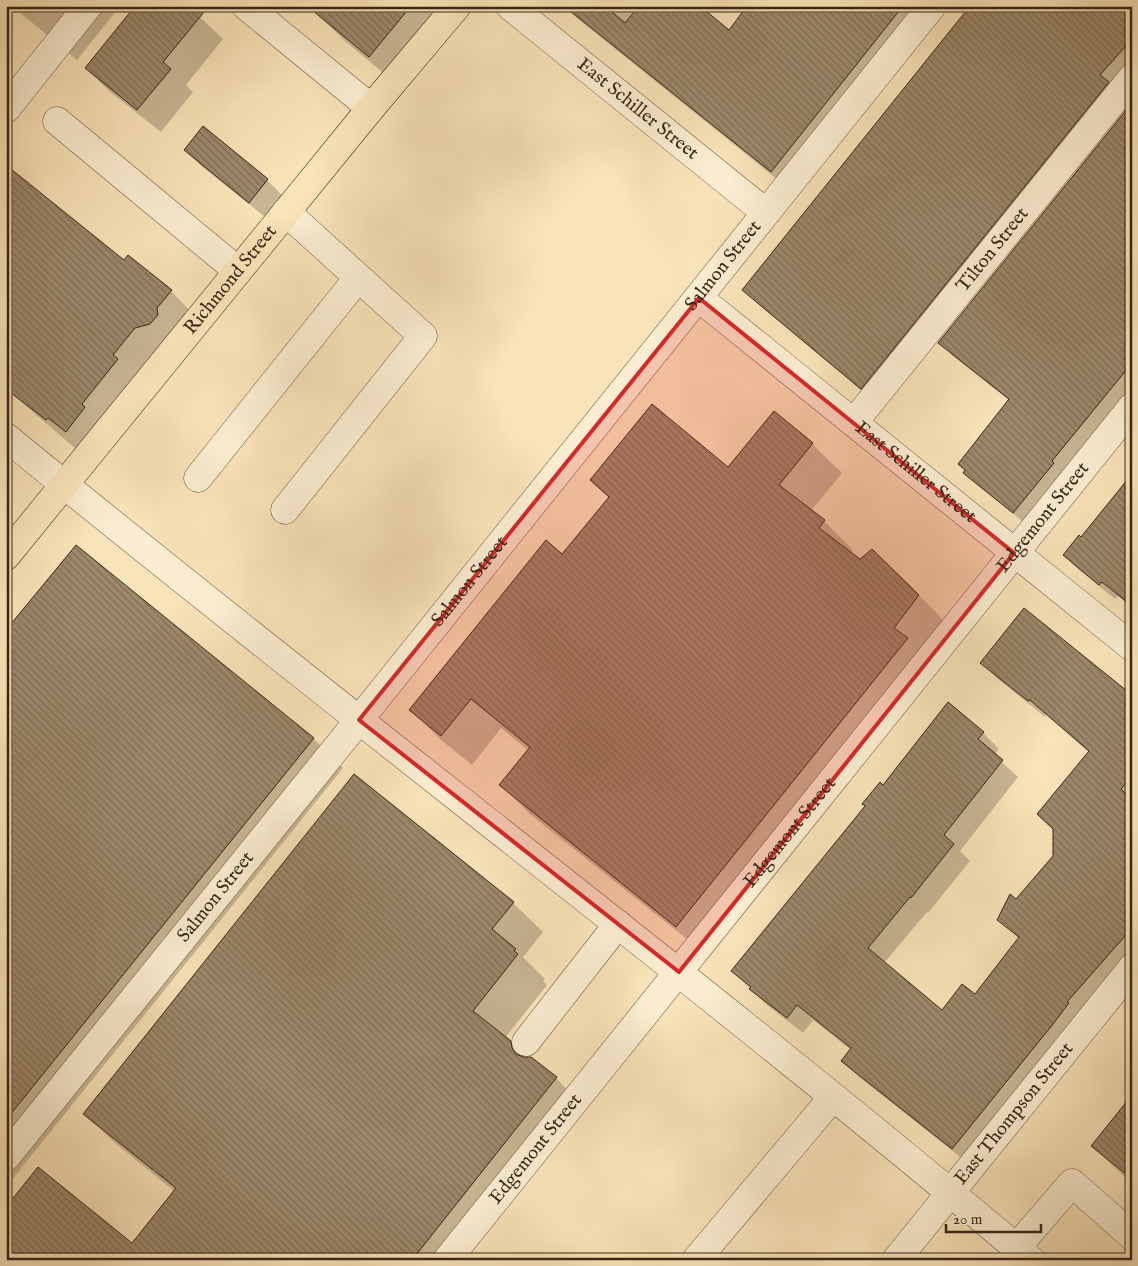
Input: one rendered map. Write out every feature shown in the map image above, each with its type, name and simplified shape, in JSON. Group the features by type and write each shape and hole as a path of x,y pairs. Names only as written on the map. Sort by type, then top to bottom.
{"main road":[{"name":"Richmond Street","path":"6,556 371,108 457,6"}],"street":[{"path":"6,109 88,6"},
{"path":"246,6 371,108"},
{"name":"East Schiller Street","path":"510,6 765,212"},
{"name":"Salmon Street","path":"6,1157 932,6"},
{"name":"Tilton Street","path":"854,422 1132,78"},
{"path":"57,121 238,272"},
{"path":"285,510 422,336 286,212"},
{"path":"198,478 358,278"},
{"name":"East Schiller Street","path":"699,298 1132,647"},
{"name":"Edgemont Street","path":"447,1260 1132,407"},
{"path":"6,438 679,972 1024,1254 1072,1183 1132,1236"},
{"path":"526,1042 618,924"},
{"name":"East Thompson Street","path":"896,1260 1132,968"},
{"path":"696,1260 833,1097"}],"highlighted area":[{"path":"699,298 1014,553 679,972 359,720"}],"building":[{"path":"135,6 209,6 163,62 171,69 137,110 85,68"},
{"path":"307,6 411,6 369,57"},
{"path":"564,6 605,6 625,23 639,6 700,6 729,30 747,6 903,6 771,172"},
{"path":"970,6 1132,6 1132,39 1100,75 1109,82 861,389 742,290"},
{"path":"1132,103 1132,363 1052,461 1054,463 1013,513 963,473 965,470 958,464 1009,399 938,343"},
{"path":"203,126 268,179 249,203 184,150"},
{"path":"6,165 124,260 128,255 172,290 157,308 158,315 150,324 135,328 113,355 118,359 82,404 85,407 66,432 48,418 46,420 6,389"},
{"path":"652,404 728,467 774,411 813,443 779,485 825,520 819,528 860,559 872,549 919,595 894,628 908,638 676,927 499,785 530,747 471,699 441,736 409,710 546,540 562,554 609,497 590,480"},
{"path":"1132,474 1132,606 1102,582 1099,585 1063,555 1079,535 1081,537"},
{"path":"76,545 314,738 6,1120 6,630"},
{"path":"1024,608 1132,695 1132,776 1121,789 1132,800 1132,928 1067,1002 1069,1003 1053,1024 952,1149 841,1061 851,1048 797,1005 787,1018 749,989 751,987 731,971 865,806 862,804 880,782 883,785 948,702 984,732 978,739 1003,760 944,835 954,844 868,948 942,1010 962,984 975,994 1019,937 997,920 1010,894 1016,899 1053,856 1053,829 1037,814 1089,751 1030,700 1028,701 980,663"},
{"path":"354,774 514,902 492,929 516,949 514,951 518,954 473,1011 511,1041 512,1048 516,1054 523,1057 531,1057 557,1077 412,1260 6,1260 6,1207 38,1167 132,1243 176,1188 83,1114"},
{"path":"1132,1095 1132,1179 1091,1146"}]}
